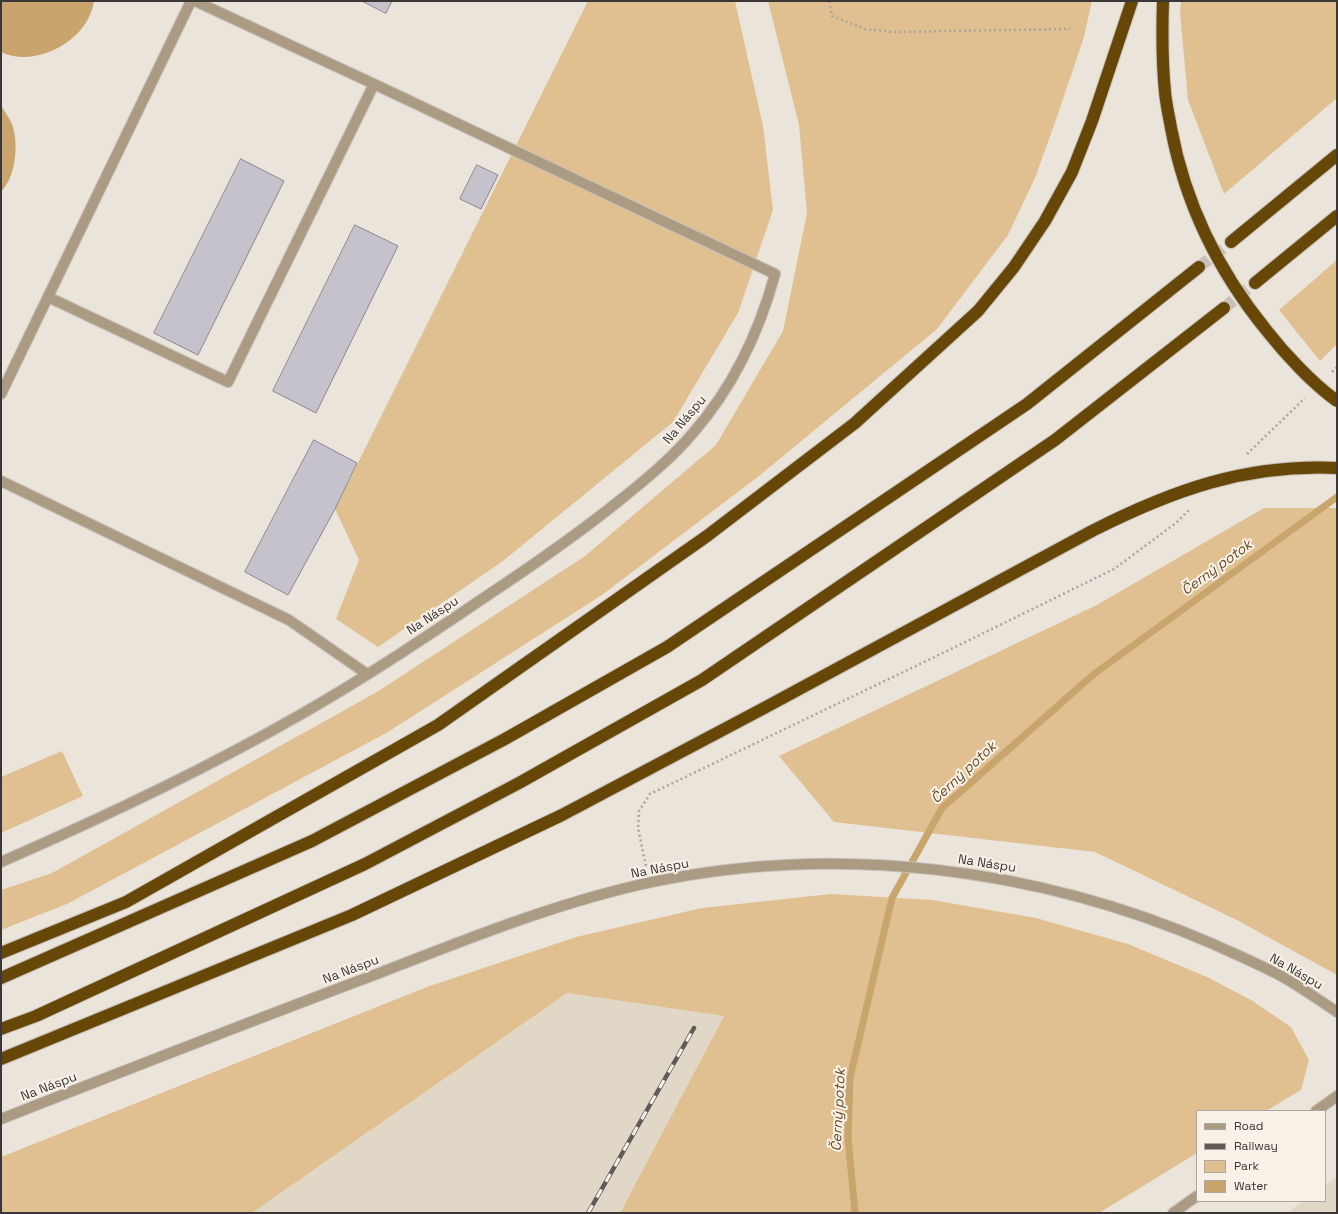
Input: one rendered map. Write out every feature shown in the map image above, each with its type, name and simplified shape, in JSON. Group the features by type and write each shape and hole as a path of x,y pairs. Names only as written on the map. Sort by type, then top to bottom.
{"highway":[{"path":"1,953 126,902 438,725 707,536 855,423 978,311 1019,260 1045,221 1072,172 1092,121 1132,1"},
{"path":"1163,1 1162,39 1165,93 1175,148 1192,206 1219,262 1248,307 1282,350 1337,401"},
{"path":"1231,242 1337,155"},
{"path":"1255,283 1337,216"},
{"path":"1,978 312,841 505,739 667,647 1027,404 1199,267"},
{"path":"1,1029 36,1016 365,864 519,783 702,680 1054,440 1224,308"},
{"path":"1,1059 352,915 562,815 773,704 1092,531 1132,511 1173,494 1216,480 1266,470 1303,467 1337,468"}],"street":[{"path":"1,394 191,1"},
{"path":"48,297 228,382 374,84 195,1"},
{"name":"Na Náspu","path":"1,862 141,799 231,753 300,715 367,674 470,607 558,546 640,484 675,452 712,409 744,358 767,302 775,274 374,84"},
{"path":"1,481 289,620 367,674"},
{"name":"Na Náspu","path":"1,1119 266,1016 555,908 650,883 753,868 846,864 909,867 990,877 1098,902 1190,934 1286,978 1337,1012"},
{"path":"1317,1110 1337,1096"},
{"path":"1173,1213 1196,1197"}],"path":[{"path":"829,1 832,16 864,29 892,32 1070,29"},
{"path":"1331,373 1337,367"},
{"path":"1245,456 1308,395"},
{"path":"650,883 638,828 639,811 650,794 948,651 1114,569 1176,523 1193,506"}],"shaded area":[{"path":"567,993 724,1016 620,1213 252,1213"},
{"path":"1337,1177 1337,1213 1287,1213 1302,1202 1326,1202 1326,1184"}],"green space":[{"path":"588,1 735,1 763,126 773,210 738,313 673,422 503,561 378,647 336,619 359,560 335,509"},
{"path":"768,1 1092,1 1084,37 1035,178 1008,235 937,329 759,476 602,595 388,732 67,904 1,930 1,890 52,873 377,692 585,556 716,445 783,331 807,213 799,125"},
{"path":"1181,1 1337,1 1337,98 1224,194 1188,100 1180,13"},
{"path":"1337,260 1337,344 1320,361 1279,310"},
{"path":"1264,508 1337,508 1337,975 1237,920 1095,852 834,822 779,756 1095,606"},
{"path":"62,751 83,796 1,833 1,777"},
{"path":"831,894 932,900 1036,918 1128,944 1207,977 1251,1000 1291,1027 1309,1060 1301,1090 1268,1110 1196,1110 1196,1154 1099,1213 620,1213 724,1016 567,993 252,1213 1,1213 1,1157 427,987 576,937 702,908"}],"water":[{"path":"1,1 94,1 90,15 82,28 72,39 59,48 44,54 30,57 15,56 1,52"},
{"path":"1,105 12,124 16,150 13,169 1,192"}],"building":[{"path":"362,1 392,1 386,13"},
{"path":"241,159 284,181 198,355 154,333"},
{"path":"477,165 498,175 481,209 460,199"},
{"path":"355,225 398,246 316,413 273,391"},
{"path":"314,440 357,463 335,509 288,595 245,572"}],"waterway":[{"name":"Černý potok","path":"855,1213 848,1137 850,1078 892,898 942,808 1094,674 1337,497"}],"tunnel":[{"path":"1199,267 1231,242"},
{"path":"1224,308 1255,283"}],"railway":[{"path":"588,1213 694,1028"}]}
